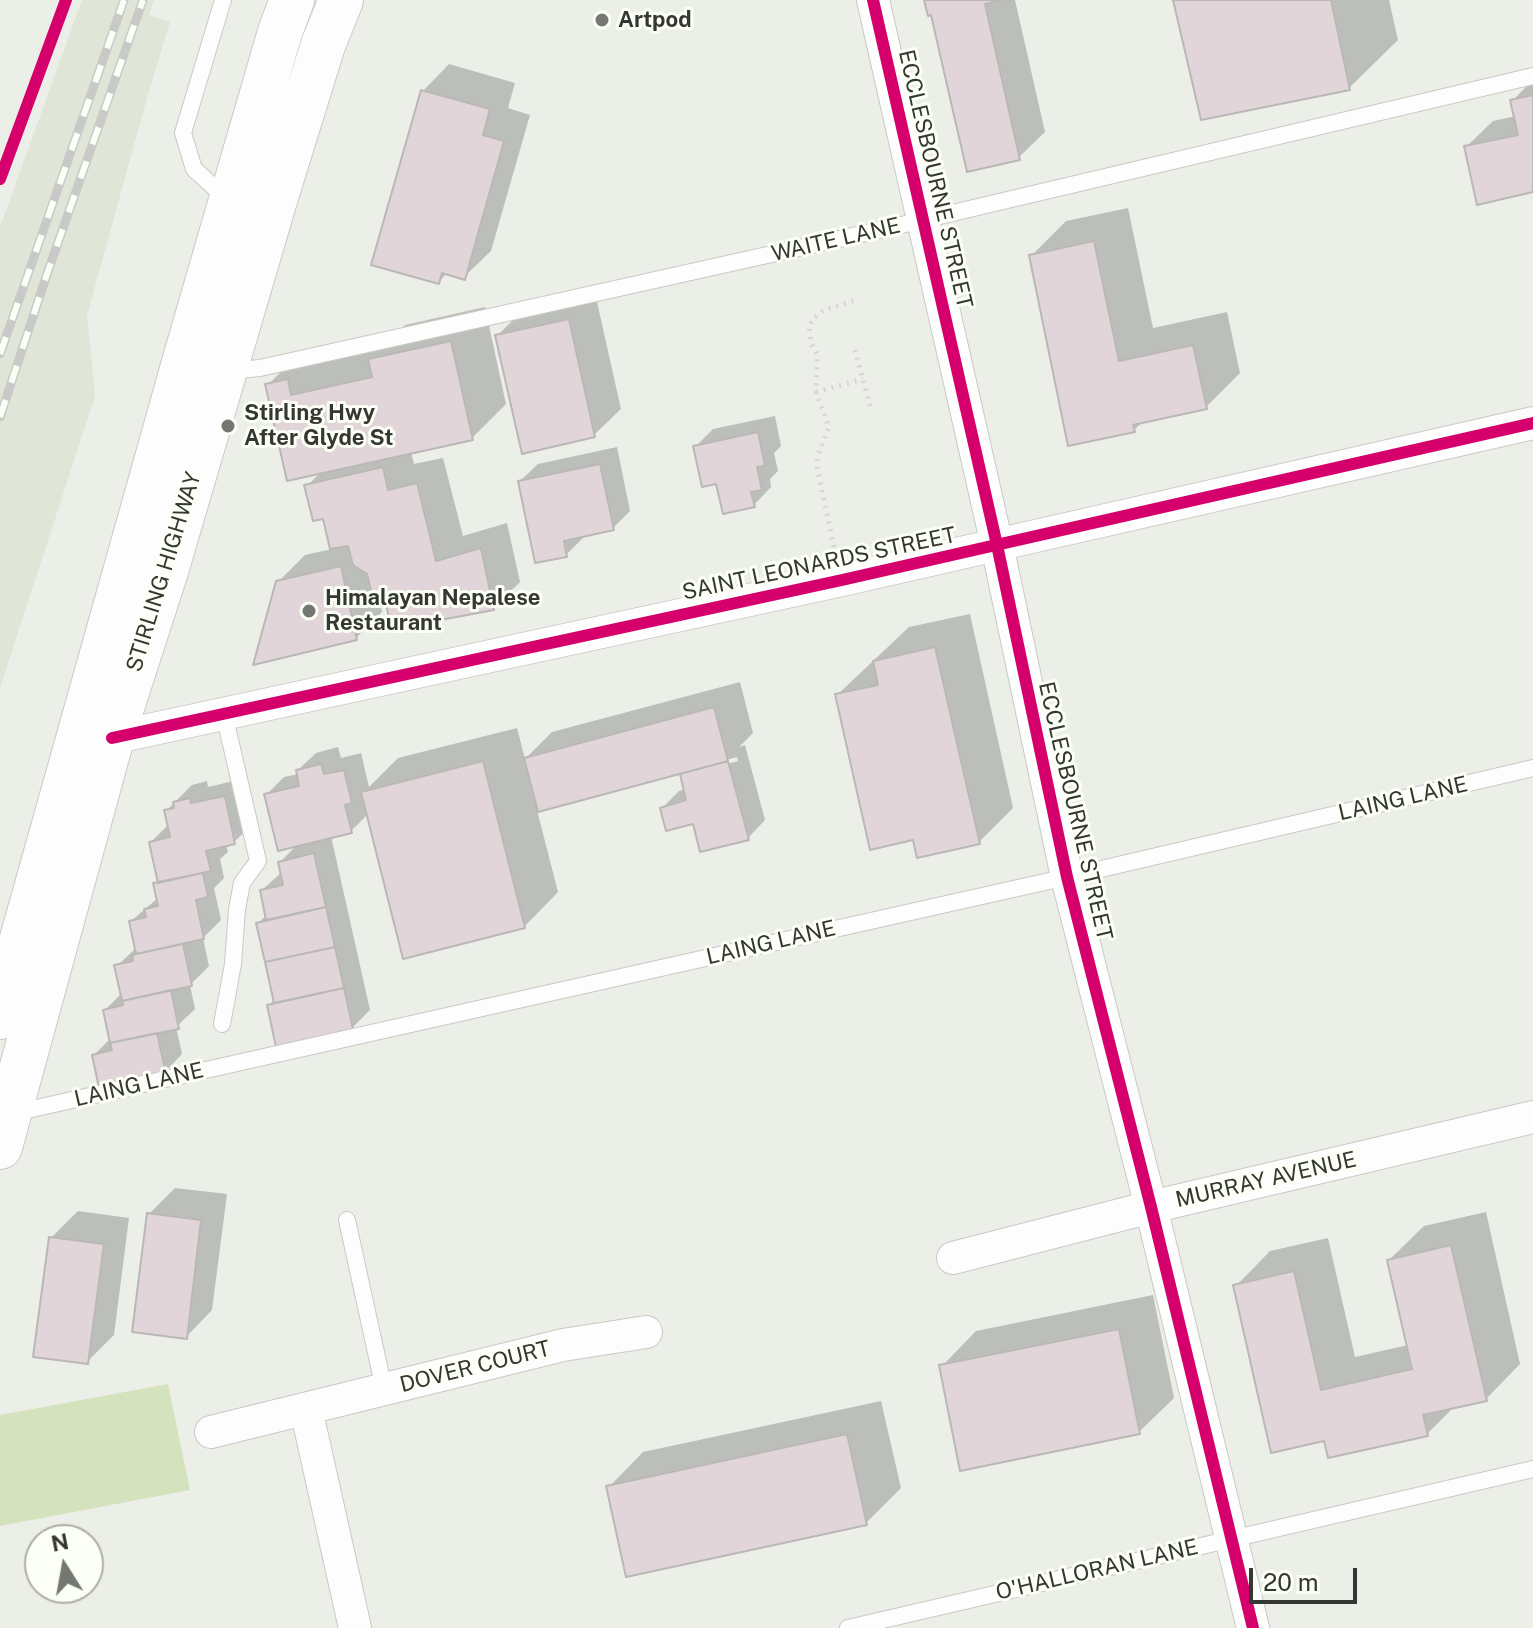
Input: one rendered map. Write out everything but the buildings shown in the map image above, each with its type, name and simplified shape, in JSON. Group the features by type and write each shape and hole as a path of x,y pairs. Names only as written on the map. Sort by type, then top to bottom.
{"highway":[{"name":"STIRLING HIGHWAY","path":"4,1131 112,738 166,571 205,365 232,199 292,0"},
{"name":"STIRLING HIGHWAY","path":"0,1017 205,365 341,0"}],"street":[{"name":"ECCLESBOURNE STREET","path":"873,0 997,545 1067,877 1253,1628"},
{"name":"SAINT LEONARDS STREET","path":"112,738 842,580 1533,423"},
{"name":"MURRAY AVENUE","path":"953,1258 1151,1207 1533,1117"},
{"name":"DOVER COURT","path":"211,1432 563,1345 646,1332"},
{"path":"306,1409 355,1628"}],"lane":[{"path":"223,0 183,133 194,169 232,199"},
{"name":"WAITE LANE","path":"205,365 260,368 925,220 1533,76"},
{"path":"222,1024 233,964 242,883 258,861 224,714"},
{"name":"LAING LANE","path":"4,1131 1533,768"},
{"path":"347,1220 384,1389"},
{"name":"O'HALLORAN LANE","path":"848,1628 1533,1469"}],"path":[{"path":"842,580 817,467 817,458 829,427 816,392 817,354 811,343 809,326 824,310 855,300"},
{"path":"855,350 871,409"},
{"path":"816,392 863,379"}],"shaded area":[{"path":"82,0 154,0 149,15 170,22 87,316 95,396 0,688 0,227"}],"green space":[{"path":"168,1384 190,1490 0,1526 0,1415"}],"railway":[{"path":"0,354 124,0"},
{"path":"0,417 143,0"}],"cycle path":[{"path":"0,179 66,0"},
{"path":"873,0 997,545 1067,877 1253,1628"},
{"path":"112,738 842,580 1533,423"}],"place":[{"name":"Artpod","path":"602,20"},
{"name":"Stirling Hwy After Glyde St","path":"228,426"},
{"name":"Himalayan Nepalese Restaurant","path":"309,611"}]}
